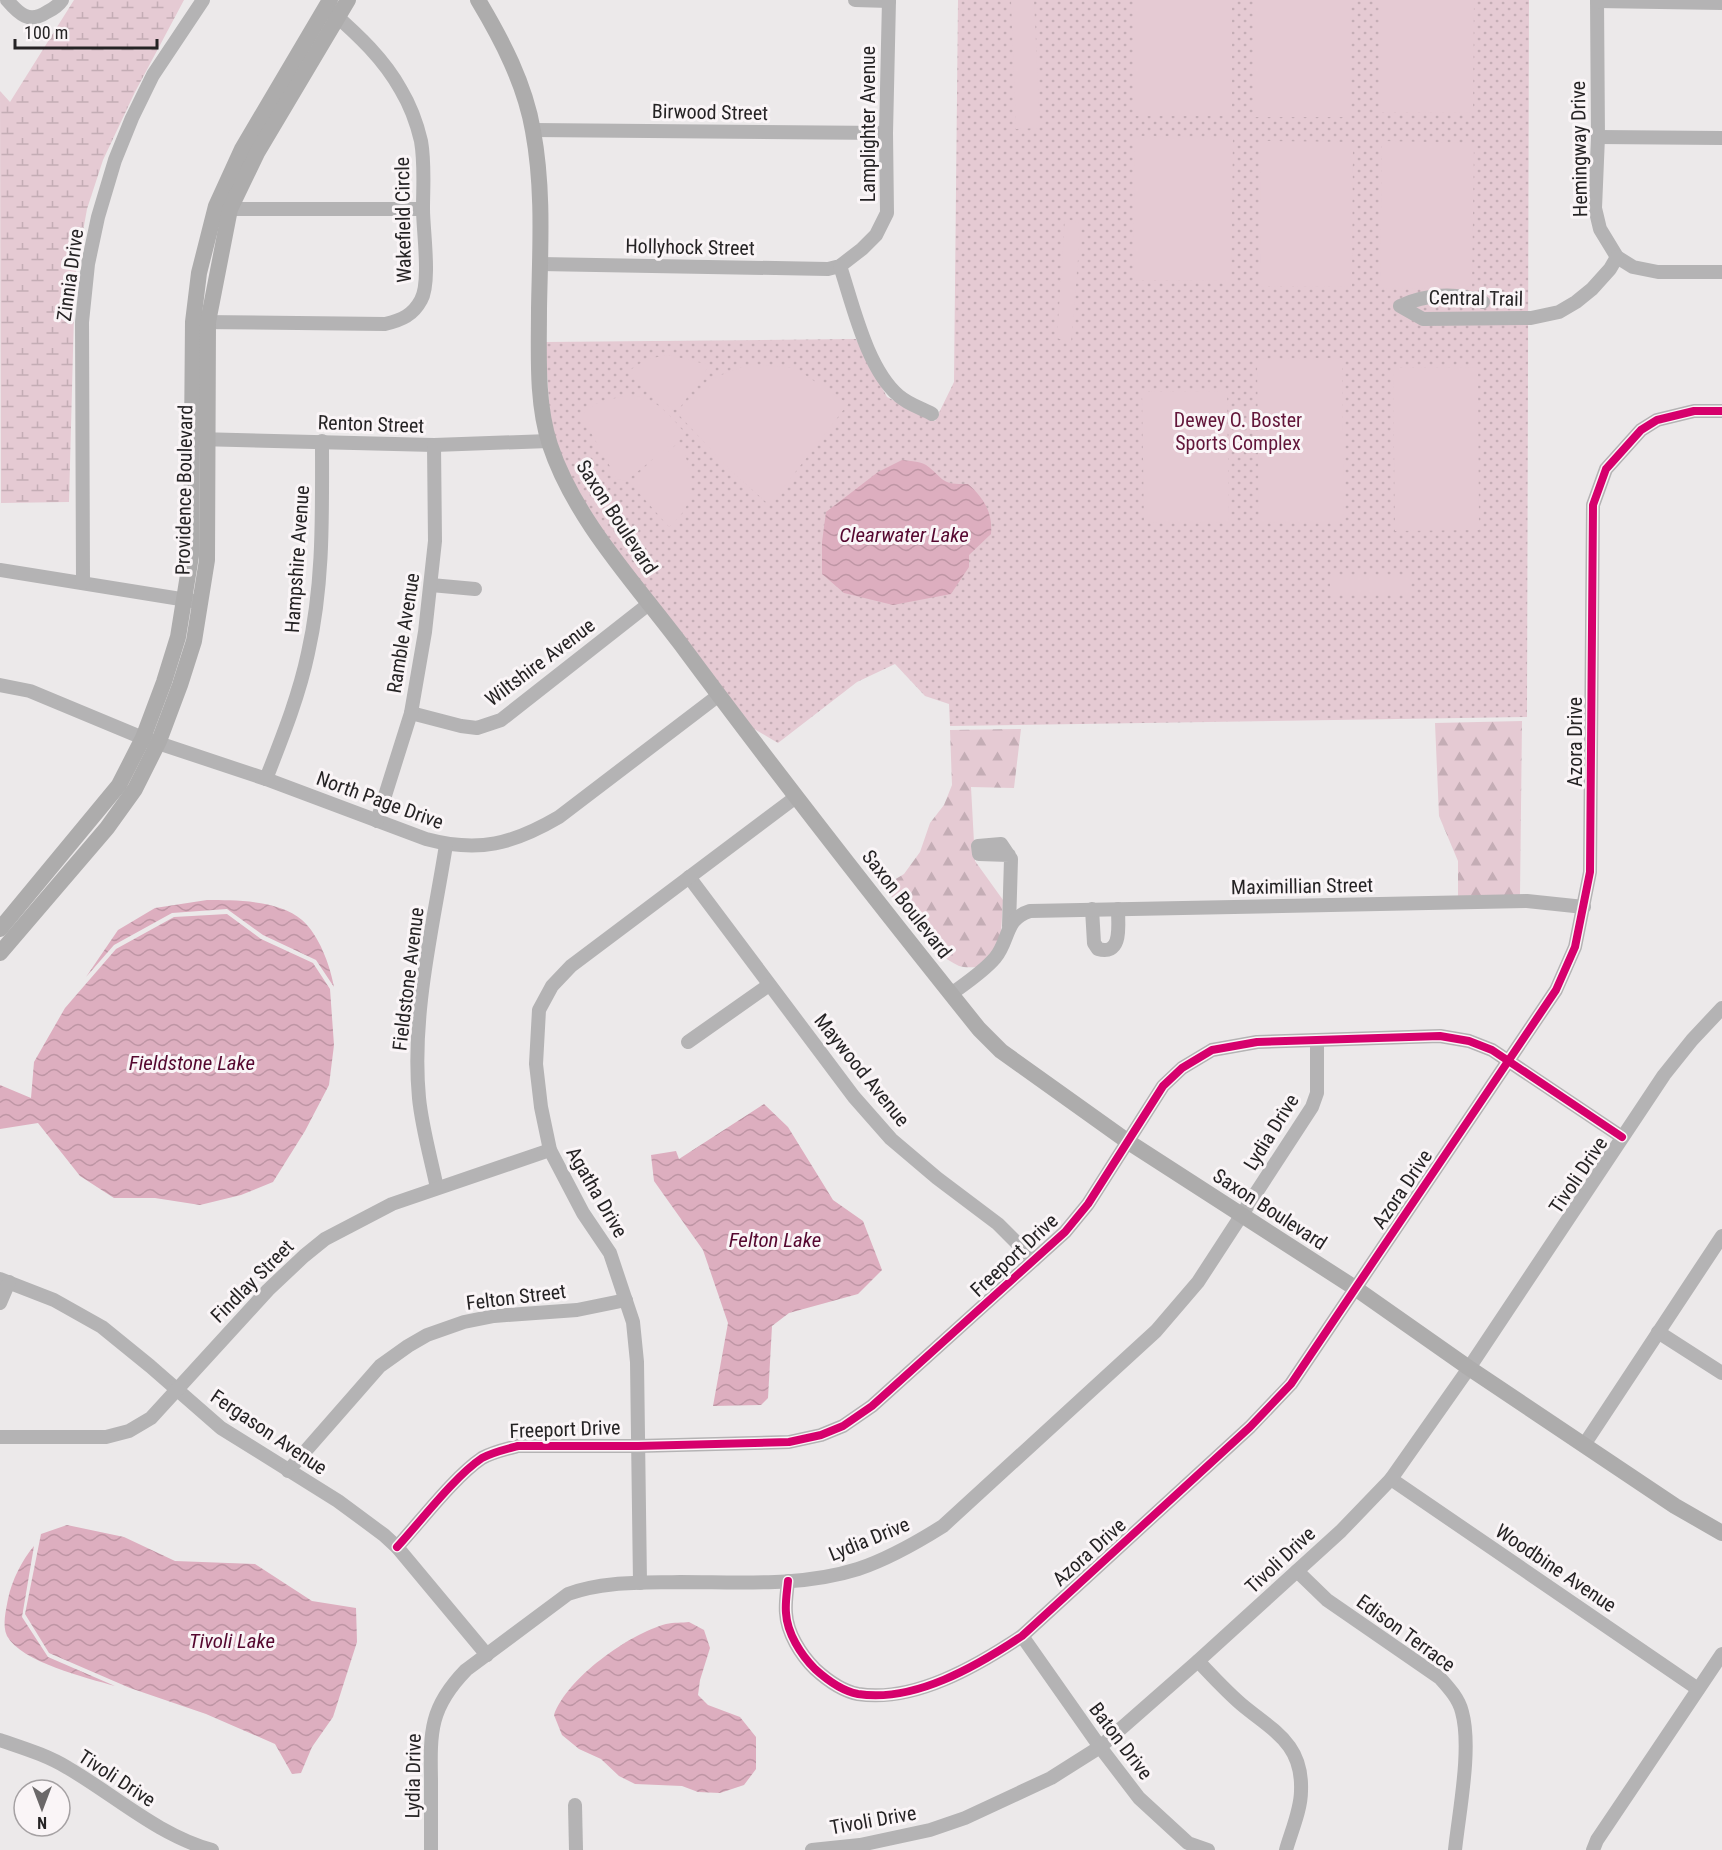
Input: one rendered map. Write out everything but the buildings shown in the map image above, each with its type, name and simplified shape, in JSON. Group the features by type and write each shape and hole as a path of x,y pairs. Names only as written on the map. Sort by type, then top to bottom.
{"main road":[{"name":"Providence Boulevard","path":"0,953 107,828 135,789 151,740 194,641 193,600 207,560 199,439 201,322 223,207 257,153 331,8 348,0"},
{"name":"Saxon Boulevard","path":"478,0 501,38 526,103 533,130 540,202 541,385 549,441 560,473 578,504 719,695 796,797 979,1029 1000,1051 1127,1141 1355,1288 1468,1368 1676,1506 1722,1533"},
{"name":"Providence Boulevard","path":"0,929 119,785 151,740"}],"street":[{"path":"7,0 18,13 30,19 41,16 62,0"},
{"name":"Zinnia Drive","path":"83,582 82,322 88,264 98,217 115,160 132,118 153,75 203,0"},
{"path":"855,0 889,0"},
{"name":"Lamplighter Avenue","path":"840,266 876,235 887,213 889,0"},
{"path":"1597,1 1722,3"},
{"name":"Hemingway Drive","path":"1597,1 1598,137 1595,208 1600,229 1617,257"},
{"name":"Wakefield Circle","path":"201,322 386,324 402,320 413,312 423,298 426,285 423,209 425,173 413,115 401,90 379,57 331,8"},
{"name":"Birwood Street","path":"533,130 886,133"},
{"path":"1598,137 1722,138"},
{"path":"223,207 423,209"},
{"path":"1617,257 1633,267 1658,272 1722,272"},
{"name":"Central Trail","path":"1483,302 1452,295 1409,301 1400,306 1423,319 1531,318 1559,312 1592,289 1610,269 1617,257"},
{"name":"Hollyhock Street","path":"540,264 828,268 840,266"},
{"path":"840,266 875,366 901,398 932,414"},
{"name":"Azora Drive","path":"788,1581 786,1614 792,1636 808,1662 824,1677 857,1694 891,1696 925,1687 991,1657 1022,1636 1250,1427 1291,1384 1556,990 1575,947 1590,872 1593,505 1606,469 1641,430 1657,420 1675,415 1694,411 1722,411"},
{"name":"Renton Street","path":"199,439 434,445 549,441"},
{"name":"Hampshire Avenue","path":"266,779 294,705 309,652 319,575 322,441"},
{"name":"Ramble Avenue","path":"377,821 411,713 425,632 431,585 436,500 434,445"},
{"path":"0,570 193,600"},
{"path":"431,585 475,589"},
{"name":"Wiltshire Avenue","path":"411,713 477,728 501,720 650,603"},
{"name":"North Page Drive","path":"0,685 30,691 151,740 266,779 446,845 485,846 534,832 559,817 719,695"},
{"name":"Agatha Drive","path":"640,1583 637,1362 633,1322 610,1253 583,1213 550,1150 541,1107 536,1064 538,1010 552,986 571,966 796,797"},
{"name":"Fieldstone Avenue","path":"437,1188 419,1100 417,1054 421,1003 446,845"},
{"path":"951,994 980,973 996,957 1006,938 1009,927 1011,859 1009,855"},
{"name":"Maywood Avenue","path":"689,877 854,1097 891,1139 937,1178 998,1224 1034,1260"},
{"name":"Maximillian Street","path":"1009,927 1021,914 1030,911 1527,901 1584,907"},
{"path":"1092,909 1094,943 1098,949 1107,951 1112,950 1117,944 1118,909"},
{"path":"688,1042 769,985"},
{"name":"Tivoli Drive","path":"812,1850 860,1845 930,1830 965,1818 1051,1778 1100,1747 1341,1531 1391,1479 1664,1075 1722,1008"},
{"name":"Freeport Drive","path":"397,1547 463,1475 483,1458 499,1451 518,1446 789,1442 820,1435 843,1426 872,1406 1065,1232 1089,1203 1163,1086 1182,1068 1212,1050 1257,1042 1440,1036 1469,1041 1492,1050 1622,1137"},
{"name":"Lydia Drive","path":"432,1850 430,1738 436,1713 443,1699 466,1670 568,1594 585,1588 640,1583 788,1581 822,1578 858,1569 908,1548 943,1526 1156,1331 1198,1282 1312,1107 1317,1093 1317,1040"},
{"name":"Findlay Street","path":"0,1437 106,1437 129,1431 151,1418 268,1290 303,1256 325,1239 392,1204 550,1150"},
{"path":"1584,1445 1722,1236"},
{"path":"0,1303 4,1281"},
{"name":"Fergason Avenue","path":"4,1281 54,1300 102,1327 221,1428 338,1501 384,1535 397,1547 487,1655"},
{"name":"Felton Street","path":"288,1471 380,1366 427,1335 464,1322 494,1317 577,1310 626,1300"},
{"path":"1658,1332 1722,1373"},
{"name":"Woodbine Avenue","path":"1391,1479 1698,1689"},
{"name":"Edison Terrace","path":"1297,1571 1327,1600 1440,1678 1462,1710 1467,1735 1455,1850"},
{"name":"Baton Drive","path":"1022,1636 1139,1798 1185,1846 1208,1850"},
{"path":"1593,1850 1597,1840 1722,1654"},
{"path":"1198,1661 1242,1704 1285,1739 1296,1755 1301,1779 1301,1794 1287,1850"},
{"name":"Tivoli Drive","path":"0,1740 33,1751 67,1767 159,1828 195,1845 212,1850"},
{"path":"575,1804 576,1850"}],"green space":[{"path":"74,0 184,0 135,92 103,160 87,209 75,276 69,502 1,503 0,91 10,102"},
{"name":"Dewey O. Boster Sports Complex","path":"958,0 1529,0 1527,717 950,726 949,704 925,696 895,664 857,682 778,743 751,727 604,534 573,487 558,450 550,417 545,342 856,339 887,397 935,421 954,382"},
{"path":"1011,0 1034,0 1040,128 1016,129"},
{"path":"1135,0 1232,0 1232,116 1135,116"},
{"path":"1255,0 1351,0 1351,117 1255,117"},
{"path":"1381,0 1474,0 1473,113 1381,112"},
{"path":"1135,136 1233,137 1231,281 1133,280"},
{"path":"1261,141 1353,142 1352,287 1260,286"},
{"path":"1382,141 1474,143 1472,289 1380,288"},
{"path":"1065,218 1081,224 1071,343 1057,338"},
{"path":"668,355 710,365 679,409 672,410 627,372 647,359"},
{"path":"1342,358 1344,522 1259,523 1257,359"},
{"path":"750,364 795,368 848,404 773,501 767,503 730,470 677,413 708,380"},
{"path":"1478,367 1479,530 1395,531 1393,368"},
{"path":"1227,391 1229,522 1144,523 1142,392"},
{"path":"626,395 645,398 660,406 685,433 626,481 617,479 581,415 595,404"},
{"path":"677,444 682,446 686,458 691,490 685,509 669,527 632,485 632,480"},
{"path":"1330,576 1411,576 1411,594 1330,594"},
{"path":"1522,721 1520,895 1458,896 1458,861 1439,816 1435,723"},
{"path":"1021,729 1014,788 971,787 975,861 1003,900 1001,934 992,954 978,967 961,967 948,960 927,942 884,886 904,874 920,852 930,823 944,805 952,785 950,730"}],"water":[{"name":"Clearwater Lake","path":"902,460 924,464 947,482 968,484 986,506 991,534 969,555 969,567 951,594 893,605 844,593 822,574 822,542 826,512 878,472"},
{"path":"207,900 257,902 293,913 308,926 319,942 330,969 334,987 316,960 263,935 227,909 172,913 114,945 86,977 118,930 155,908"},
{"name":"Fieldstone Lake","path":"227,914 261,939 313,963 330,989 334,1045 329,1085 305,1131 273,1182 241,1195 200,1205 155,1198 114,1198 80,1176 38,1123 0,1129 0,1085 31,1098 34,1062 65,1008 116,949 174,917"},
{"name":"Felton Lake","path":"764,1104 788,1127 833,1200 863,1221 882,1270 858,1294 789,1313 772,1326 768,1398 761,1405 713,1406 728,1323 703,1250 654,1181 651,1155 676,1151 679,1159"},
{"name":"Tivoli Lake","path":"67,1525 124,1537 175,1561 255,1564 312,1601 356,1608 357,1642 333,1717 312,1747 301,1773 292,1774 275,1744 206,1714 130,1688 49,1653 25,1614 41,1534"},
{"path":"34,1546 22,1617 48,1657 115,1686 72,1674 40,1661 26,1654 7,1636 5,1618 12,1585 25,1558"},
{"path":"689,1622 704,1630 710,1648 698,1695 708,1705 740,1717 756,1737 756,1769 744,1785 720,1793 698,1792 682,1786 635,1784 619,1776 601,1759 579,1749 562,1735 554,1715 561,1701 585,1673 618,1647 651,1629 669,1623"}],"cycle path":[{"path":"788,1581 786,1613 792,1636 810,1663 819,1673 835,1684 858,1694 879,1695 923,1688 944,1680 985,1659 1022,1636 1250,1427 1291,1384 1556,990 1575,947 1590,872 1593,505 1606,469 1641,430 1657,420 1694,411 1722,411"},
{"path":"397,1547 471,1466 491,1454 518,1446 789,1442 821,1435 843,1426 872,1406 1065,1232 1088,1204 1163,1086 1182,1068 1212,1050 1257,1042 1440,1036 1469,1041 1492,1050 1622,1137"}]}
